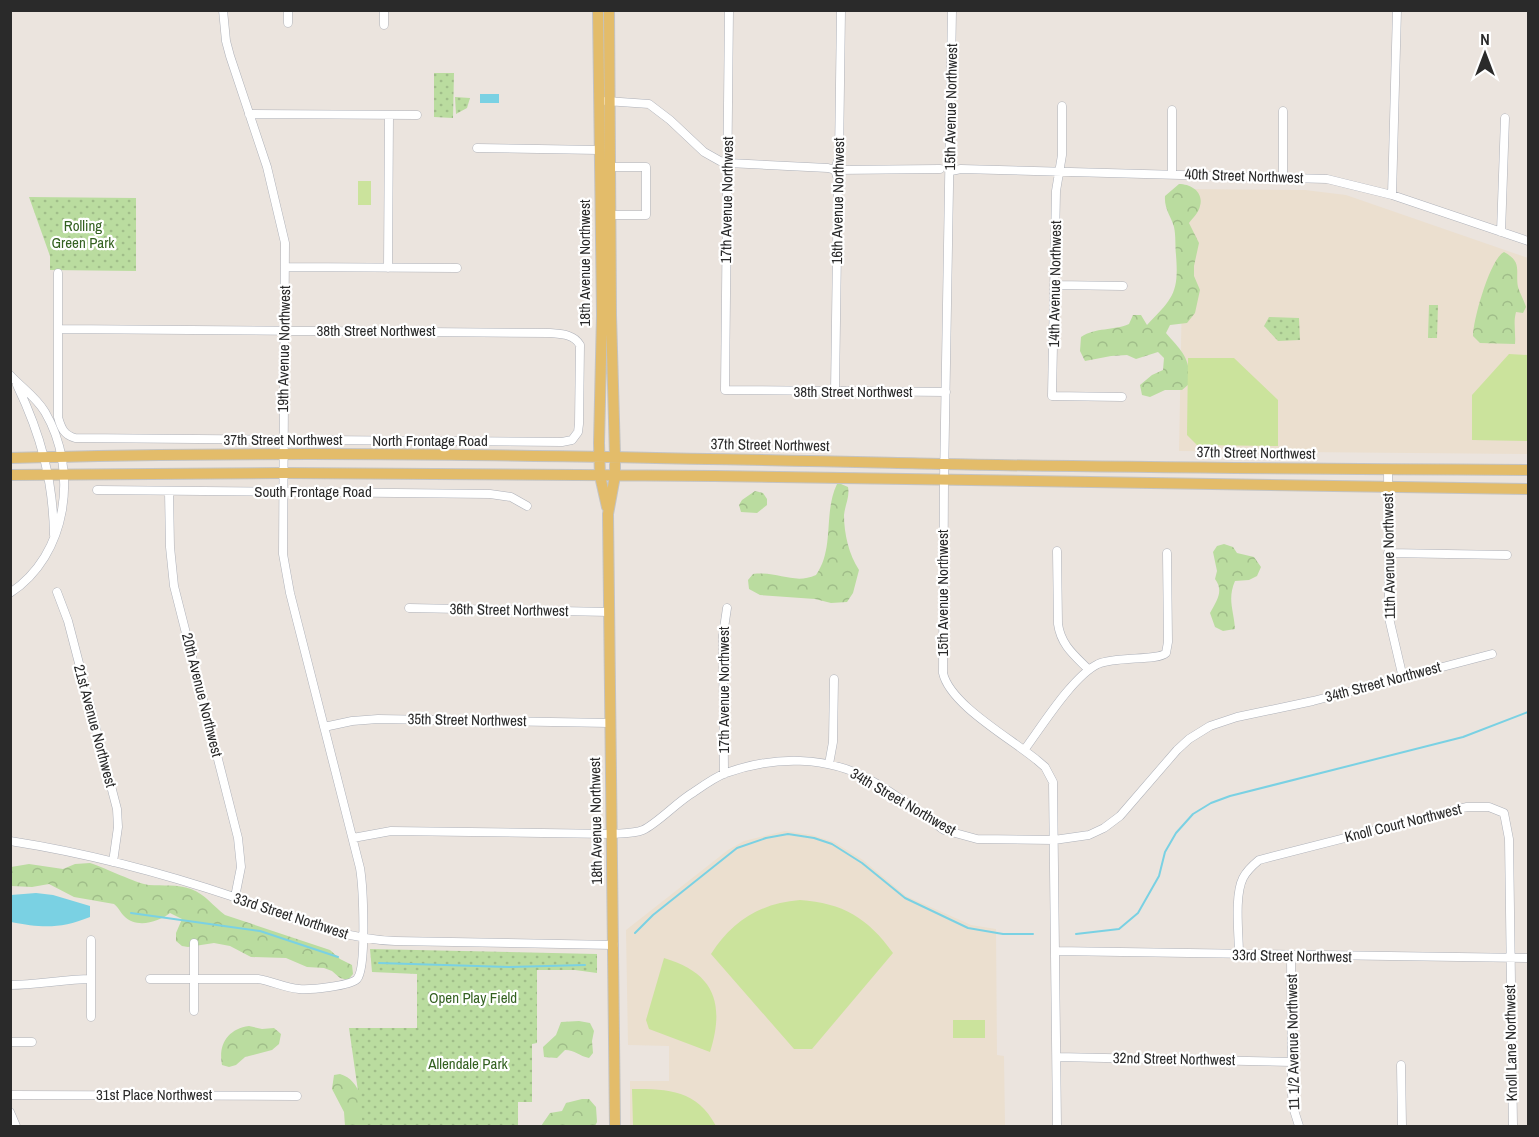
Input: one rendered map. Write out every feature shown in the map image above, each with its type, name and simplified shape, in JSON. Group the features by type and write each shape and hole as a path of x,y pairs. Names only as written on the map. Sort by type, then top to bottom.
{"main road":[{"name":"18th Avenue Northwest","path":"598,10 610,167 615,477 608,514"},
{"name":"18th Avenue Northwest","path":"609,10 599,150 602,315 600,477 608,514 615,1126"},
{"name":"37th Street Northwest","path":"10,458 283,455 615,456 944,464 1528,470"},
{"name":"37th Street Northwest","path":"10,475 283,473 1528,489"}],"street":[{"name":"19th Avenue Northwest","path":"150,979 258,979 302,989 346,985 356,980 361,972 361,878 283,554 285,243 267,167 228,48 223,10"},
{"path":"288,10 288,23"},
{"path":"384,10 384,25"},
{"name":"17th Avenue Northwest","path":"725,390 729,10"},
{"name":"16th Avenue Northwest","path":"835,392 838,179 836,170 839,157 841,10"},
{"name":"15th Avenue Northwest","path":"952,10 942,664 948,687 960,701 1046,767 1053,782 1057,1126"},
{"path":"1392,195 1397,10"},
{"path":"604,101 640,102 655,107 704,152 728,163 836,170 940,169"},
{"name":"14th Avenue Northwest","path":"1062,106 1052,396 1122,398"},
{"path":"1172,110 1172,174"},
{"path":"1283,111 1283,177"},
{"path":"249,114 417,115"},
{"path":"388,268 389,115"},
{"path":"1502,232 1505,118"},
{"path":"477,148 599,150"},
{"path":"610,167 646,167 646,215 610,215"},
{"name":"40th Street Northwest","path":"951,171 961,169 1172,174 1338,181 1392,195 1528,241"},
{"path":"285,267 457,268"},
{"path":"58,273 58,328"},
{"path":"1055,285 1123,286"},
{"name":"38th Street Northwest","path":"58,328 550,333"},
{"name":"North Frontage Road","path":"58,328 58,417 63,432 75,438 562,442"},
{"name":"18th Avenue Northwest","path":"550,333 574,338 580,345 579,428 572,440 562,442"},
{"path":"13,378 32,416 45,457 53,499 54,537"},
{"path":"10,593 30,579 41,565 54,537 62,517 63,474 53,429 45,413 31,394 13,378"},
{"name":"38th Street Northwest","path":"725,390 946,392"},
{"name":"11th Avenue Northwest","path":"1388,469 1389,618 1403,678"},
{"name":"South Frontage Road","path":"97,490 490,494 512,497 527,506"},
{"name":"20th Avenue Northwest","path":"169,491 174,586 238,838 241,867 236,897"},
{"path":"1057,551 1060,635 1064,645 1088,669"},
{"path":"1025,750 1088,669 1110,660 1158,658 1166,653 1168,642 1167,553"},
{"path":"1388,553 1507,555"},
{"name":"21st Avenue Northwest","path":"57,592 68,621 117,809 118,827 113,862"},
{"name":"36th Street Northwest","path":"409,608 610,612"},
{"name":"17th Avenue Northwest","path":"724,774 723,635 727,608"},
{"name":"34th Street Northwest","path":"353,838 391,831 611,834 643,830 692,793 724,774 776,761 829,764 871,780 944,830 955,834 977,839 1054,840 1089,835 1120,816 1177,750 1210,726 1237,717 1403,678 1492,654"},
{"path":"829,764 833,742 834,680"},
{"name":"35th Street Northwest","path":"324,727 364,719 610,723"},
{"name":"Knoll Court Northwest","path":"1239,955 1239,901 1242,879 1252,865 1259,860 1478,806 1489,807 1504,813 1508,825 1510,959"},
{"name":"33rd Street Northwest","path":"10,841 54,848 113,862 236,897 321,928 362,939 395,942 614,945"},
{"path":"91,940 91,1017"},
{"path":"194,943 194,1011"},
{"name":"33rd Street Northwest","path":"1055,951 1528,958"},
{"name":"11 1/2 Avenue Northwest","path":"1291,956 1293,1107 1299,1126"},
{"name":"Knoll Lane Northwest","path":"1510,959 1513,1126"},
{"path":"10,985 37,984 63,979 91,979"},
{"path":"10,1042 32,1042"},
{"name":"32nd Street Northwest","path":"1057,1057 1292,1062"},
{"path":"1401,1065 1402,1126"},
{"name":"31st Place Northwest","path":"10,1095 297,1096"},
{"path":"10,1112 16,1126"}],"shaded area":[{"path":"1184,189 1305,190 1346,195 1528,258 1528,454 1179,451"},
{"path":"785,831 812,835 834,842 863,860 906,896 971,925 996,929 997,1055 1004,1056 1005,1126 630,1126 630,1081 669,1081 669,1046 628,1045 626,930 728,850 744,841"}],"green space":[{"path":"434,73 454,73 453,118 434,117"},
{"path":"455,97 470,98 467,108 456,114"},
{"path":"358,181 371,181 371,205 358,205"},
{"path":"1179,184 1188,185 1196,190 1201,201 1189,223 1199,243 1194,276 1200,290 1195,313 1187,323 1170,325 1166,333 1187,361 1189,384 1182,390 1165,390 1150,397 1142,395 1140,385 1152,375 1163,370 1164,358 1158,352 1136,359 1127,355 1085,361 1080,351 1081,337 1129,324 1133,315 1141,315 1147,325 1168,301 1175,287 1177,268 1175,230 1165,196"},
{"name":"Rolling Green Park","path":"29,197 136,198 136,271 50,270 50,256"},
{"path":"1504,252 1516,263 1518,287 1526,307 1523,313 1516,312 1515,344 1480,343 1473,336 1479,304 1493,266"},
{"path":"1429,305 1438,305 1437,338 1428,338"},
{"path":"1269,317 1299,318 1300,340 1278,341 1264,326"},
{"path":"1509,354 1528,355 1528,441 1472,440 1472,395"},
{"path":"1188,358 1234,358 1278,400 1278,446 1197,445 1187,435"},
{"path":"837,484 848,487 844,515 845,530 850,551 859,570 853,593 847,602 831,603 815,599 760,595 749,589 748,580 753,574 771,574 801,579 816,575 825,553 830,507"},
{"path":"755,491 763,493 767,499 767,505 757,513 741,512 739,505 742,500"},
{"path":"1224,544 1233,547 1237,553 1254,557 1261,567 1257,576 1249,580 1235,581 1231,600 1235,629 1223,631 1215,627 1210,613 1219,592 1215,579 1217,571 1213,552 1217,546"},
{"path":"90,863 143,884 186,887 196,891 225,915 330,950 340,959 352,965 353,974 348,980 324,968 307,967 286,958 251,957 230,946 214,943 182,946 176,941 176,933 182,919 170,913 147,923 135,922 124,916 114,904 74,897 49,884 32,887 11,886 11,867 29,864 63,869 75,864"},
{"path":"800,900 829,905 853,914 874,930 893,953 812,1049 794,1049 711,954 728,932 749,916 773,905"},
{"name":"Allendale Park","path":"370,949 597,954 597,973 575,970 537,970 537,1043 532,1044 532,1102 518,1102 518,1126 363,1126 349,1028 417,1028 417,974 372,972"},
{"path":"664,958 695,972 712,993 716,1019 710,1052 649,1029 646,1020"},
{"path":"953,1020 985,1020 985,1038 953,1038"},
{"path":"561,1022 590,1023 594,1031 593,1053 589,1058 565,1050 557,1058 544,1057 543,1047 556,1035"},
{"path":"249,1026 262,1029 274,1028 281,1034 279,1044 272,1050 245,1057 236,1065 229,1067 222,1065 222,1050 226,1039 235,1030"},
{"path":"340,1074 347,1077 357,1088 366,1126 345,1126 344,1112 332,1089 334,1075"},
{"path":"632,1089 670,1091 691,1098 700,1105 716,1126 633,1126"},
{"path":"589,1099 596,1107 595,1126 541,1126 550,1113 562,1111 566,1103"}],"water":[{"path":"480,94 499,94 499,103 480,103"},
{"path":"36,893 53,895 90,906 90,917 69,924 51,926 11,922 11,895"}],"waterway":[{"path":"1076,934 1119,929 1138,913 1159,876 1165,852 1176,833 1193,814 1211,803 1230,796 1463,737 1528,712"},
{"path":"635,933 653,915 737,848 766,838 788,834 814,838 832,844 862,863 905,898 968,928 1003,934 1033,934"},
{"path":"131,913 260,931 338,957"},
{"path":"379,963 509,967 585,965"}],"park label":[{"name":"Open Play Field","path":"473,998"}]}
